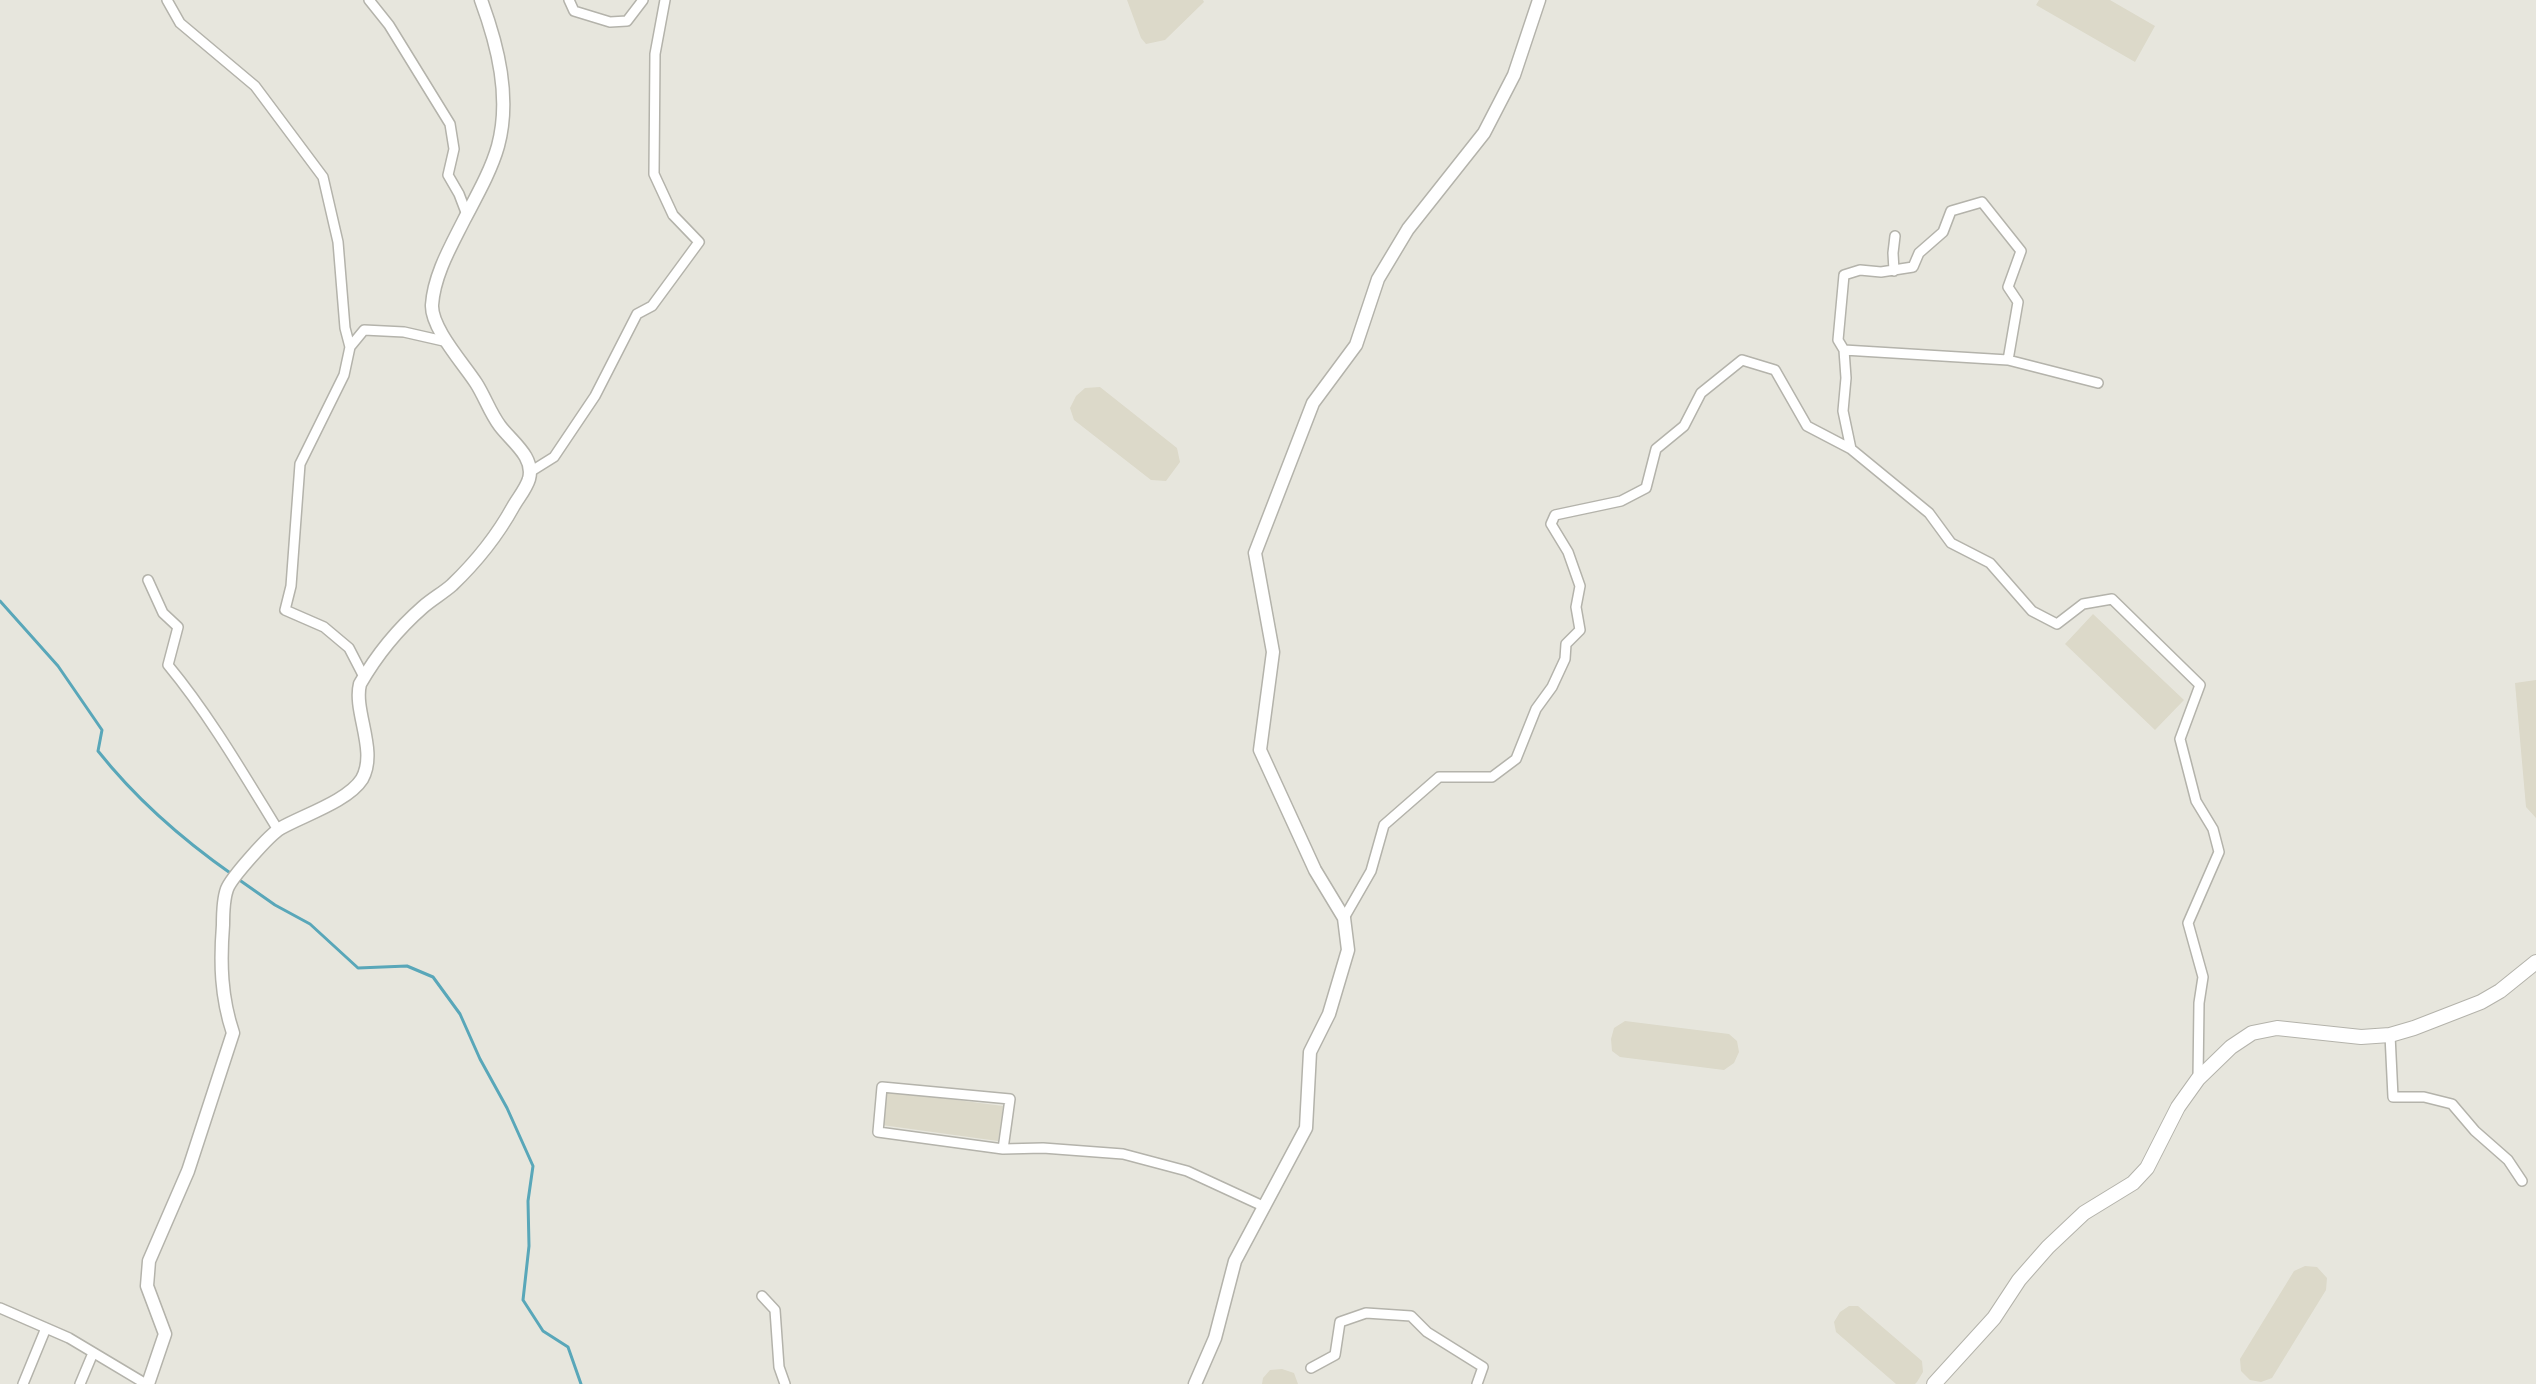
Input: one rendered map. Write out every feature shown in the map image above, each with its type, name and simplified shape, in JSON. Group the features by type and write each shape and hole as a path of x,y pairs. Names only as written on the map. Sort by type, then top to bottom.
{"main road":[{"path":"147,1384 165,1334 147,1286 148,1261 188,1171 233,1034 226,1011 220,968 227,888 250,859 278,830 347,794 362,778 366,757 366,735 359,688 364,677 415,615 452,584 488,547 528,482 530,472 525,455 498,422 476,383 448,342 435,319 432,304 444,260 495,154 502,123 504,97 501,71 489,21 481,0"},
{"path":"1195,1384 1215,1338 1235,1261 1266,1207 1306,1128 1310,1052 1329,1014 1348,950 1344,918 1315,870 1260,750 1273,652 1256,553 1313,403 1356,345 1378,279 1408,229 1484,133 1514,75 1540,0"},
{"path":"1934,1384 1994,1318 2019,1280 2048,1247 2084,1213 2133,1183 2148,1168 2178,1107 2198,1079 2231,1047 2252,1033 2277,1028 2361,1038 2390,1035 2481,1002 2500,991 2536,962"}],"street":[{"path":"167,0 180,23 255,86 323,177 338,242 345,328 350,347 344,375 300,465 291,586 285,610 324,627 349,648 364,677"},
{"path":"369,0 389,25 450,124 454,148 448,175 467,214"},
{"path":"569,0 574,11 610,22 627,21 643,0"},
{"path":"530,472 554,457 595,396 636,314 652,306 699,242 674,215 654,174 655,54 665,0"},
{"path":"1851,449 1843,411 1846,378 1844,350 1838,340 1844,275 1860,270 1881,272 1913,267 1918,253 1943,232 1951,211 1982,202 2021,251 2008,287 2018,302 2008,360"},
{"path":"1894,271 1895,236"},
{"path":"350,347 364,330 404,332 448,342"},
{"path":"1844,350 2008,360 2098,383"},
{"path":"1344,918 1371,871 1384,825 1439,777 1492,777 1516,759 1536,709 1552,687 1565,659 1566,644 1580,630 1576,607 1580,586 1568,552 1551,524 1555,515 1621,501 1646,488 1656,449 1683,426 1701,393 1742,360 1774,370 1807,426 1851,449 1929,513 1951,543 1990,563 2032,611 2057,624 2083,604 2112,599 2200,685 2180,738 2196,801 2213,829 2219,852 2187,923 2203,977 2199,1003 2198,1079"},
{"path":"148,580 163,613 178,627 168,664 194,696 218,732 278,830"},
{"path":"2390,1035 2393,1097 2424,1097 2452,1104 2475,1131 2508,1160 2522,1181"},
{"path":"1003,1149 1010,1099 882,1087 878,1132 1003,1149 1043,1148 1123,1154 1186,1171 1266,1207"},
{"path":"762,1296 775,1310 779,1367 785,1384"},
{"path":"0,1308 69,1338 147,1384"},
{"path":"1311,1368 1335,1355 1340,1322 1366,1313 1411,1316 1427,1332 1483,1367 1477,1384"},
{"path":"23,1384 46,1328"},
{"path":"80,1384 93,1353"}],"shaded area":[{"path":"1127,0 1203,0 1204,2 1165,40 1146,44 1141,38"},
{"path":"2039,0 2110,0 2155,26 2135,62 2036,5"},
{"path":"1100,387 1177,448 1180,462 1166,481 1151,480 1074,420 1070,408 1076,396 1085,388"},
{"path":"2093,614 2184,700 2155,730 2065,644"},
{"path":"2536,680 2536,818 2526,807 2515,683"},
{"path":"1625,1021 1729,1034 1737,1041 1739,1052 1734,1063 1724,1070 1620,1057 1612,1051 1611,1039 1614,1028"},
{"path":"887,1091 1003,1106 998,1141 882,1125"},
{"path":"2305,1266 2317,1267 2327,1278 2326,1290 2272,1378 2261,1382 2250,1380 2241,1371 2240,1359 2294,1271"},
{"path":"1849,1306 1858,1306 1922,1361 1923,1372 1915,1384 1896,1384 1836,1332 1834,1322 1840,1312"},
{"path":"1282,1369 1294,1373 1298,1384 1262,1384 1263,1378 1270,1370"}],"waterway":[{"path":"0,601 58,666 102,730 98,751 113,769 161,818 233,875"},
{"path":"238,879 275,905 310,924 358,968 407,966 433,977 460,1014 533,1166 528,1201 529,1246 523,1300 543,1331 568,1347 581,1384"}]}
